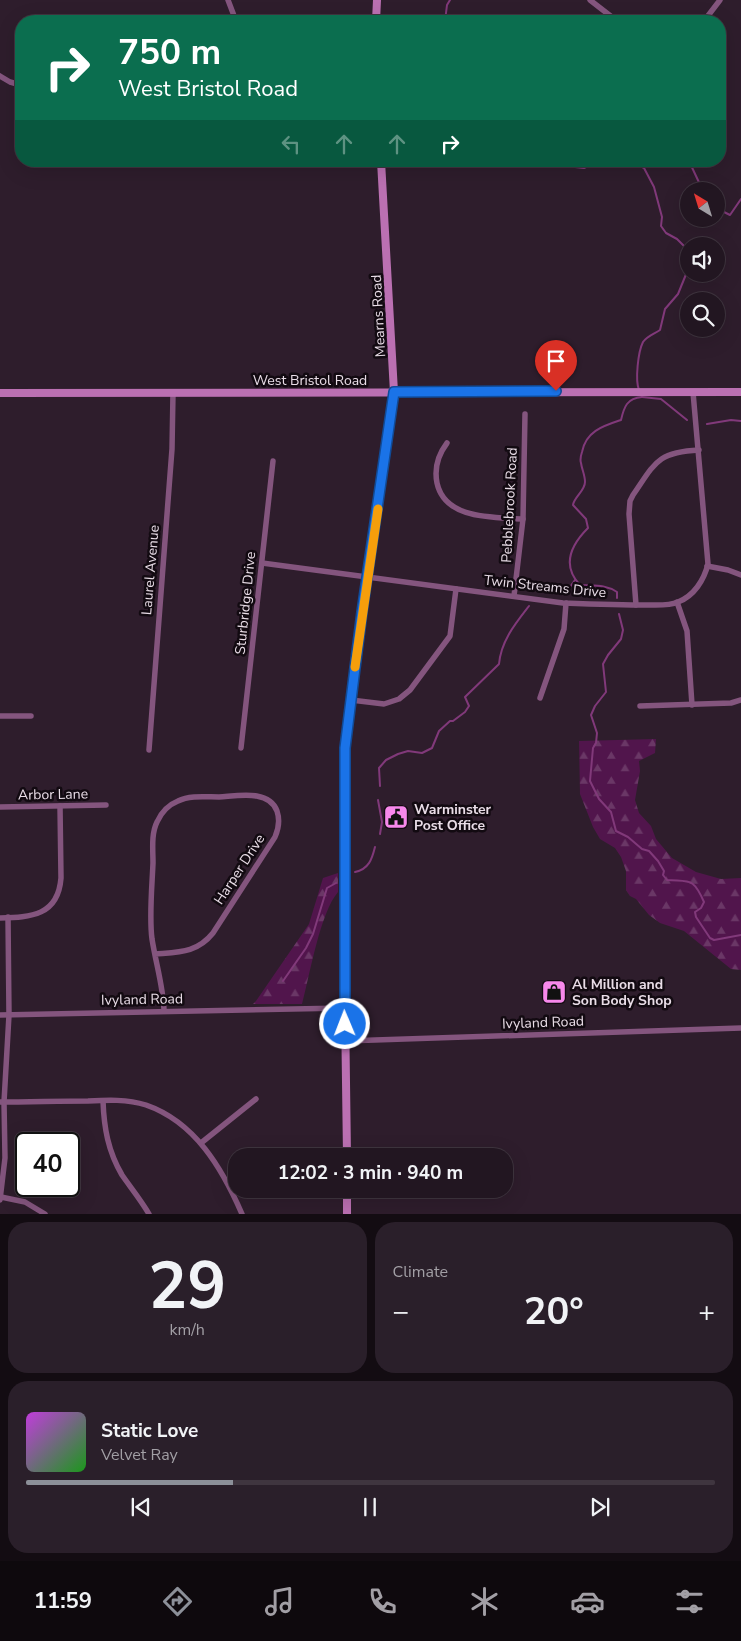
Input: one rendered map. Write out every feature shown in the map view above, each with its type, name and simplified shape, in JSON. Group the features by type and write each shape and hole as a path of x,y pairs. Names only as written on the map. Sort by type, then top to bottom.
{"street":[{"path":"228,0 234,15"},
{"path":"376,15 377,0"},
{"path":"590,0 609,15"},
{"path":"709,15 720,0"},
{"path":"0,76 15,83"},
{"name":"Mearns Road","path":"347,1148 345,748 367,577 394,392 381,167"},
{"name":"Laurel Avenue","path":"149,750 172,458 174,392"},
{"name":"Twin Streams Drive","path":"262,563 566,604 606,606 664,605 677,602 689,595 702,580 707,566 708,555 693,392"},
{"name":"West Bristol Road","path":"0,393 741,392"},
{"name":"Pebblebrook Road","path":"514,596 523,519 525,414"},
{"path":"447,443 440,454 436,467 438,486 445,500 450,505 467,513 523,519"},
{"path":"636,605 629,514 630,501 633,494 659,459 676,452 699,450"},
{"name":"Sturbridge Drive","path":"242,748 273,461"},
{"path":"707,566 728,570 741,575"},
{"path":"351,700 384,704 398,699 410,690 450,636 456,589"},
{"path":"677,602 687,631 692,705"},
{"path":"540,698 564,629 566,604"},
{"path":"640,706 731,703 741,700"},
{"path":"0,716 30,716"},
{"name":"Harper Drive","path":"155,954 196,948 213,933 279,829 279,818 275,807 268,800 247,795 186,798 169,806 156,822 154,832 152,938 155,954 163,993 164,1010"},
{"name":"Arbor Lane","path":"0,807 106,805"},
{"path":"0,918 39,914 50,906 58,894 61,878 60,806"},
{"path":"8,918 9,1015 2,1102 5,1158 0,1198 24,1202 45,1214"},
{"name":"Ivyland Road","path":"0,1015 164,1010 345,1008"},
{"name":"Ivyland Road","path":"345,1041 741,1028"},
{"path":"201,1143 256,1099"},
{"path":"103,1100 104,1126 112,1155 123,1177 149,1214"},
{"path":"2,1102 121,1100 159,1111 185,1126 201,1143 220,1171 242,1214"},
{"path":"347,1198 347,1214"}],"green space":[{"path":"656,739 655,753 639,761 640,771 635,800 639,813 651,826 656,839 672,858 696,872 721,879 741,878 741,970 731,969 684,931 660,923 649,915 636,899 630,896 626,890 626,871 621,857 615,848 600,839 593,827 580,794 579,741"},
{"path":"338,873 338,892 326,914 321,929 302,1004 253,1004 309,924 323,878"}],"waterway":[{"path":"446,15 447,5 450,0"},
{"path":"575,167 586,167"},
{"path":"642,167 654,187 662,217 661,226 666,233 680,242"},
{"path":"692,167 699,182"},
{"path":"725,212 730,215 741,199"},
{"path":"639,390 637,380 638,366 643,342 660,330 665,309 678,294 683,282"},
{"path":"642,397 661,399 687,420"},
{"path":"617,598 617,592 613,589 580,585 574,578 571,570 570,555 577,541 588,528 586,519 573,505 585,485 581,455 587,439 596,430 621,420 627,404 633,399 642,397"},
{"path":"707,424 731,420 741,421"},
{"path":"557,593 570,587 575,580"},
{"path":"380,786 379,768 386,760 408,751 422,753 432,748 439,731 450,721 453,721 465,712 469,706 465,697 499,664 506,640 529,606"},
{"path":"619,614 623,630 621,639 603,664 606,692 595,706 591,715 597,733 596,743 593,748 590,781 599,799 611,812 616,831 628,837 642,849 649,851 658,861 667,880 690,882 697,888 704,902 701,908 695,912 696,917 710,938 714,940 741,935"},
{"path":"378,800 382,822 380,834"},
{"path":"355,872 367,866 375,847"},
{"path":"283,981 306,948 313,934 327,888 336,883"}],"slow traffic":[{"path":"355,667 378,509"}],"place":[{"name":"Warminster Post Office","path":"396,817"},
{"name":"Al Million and Son Body Shop","path":"554,992"}],"route":[{"path":"345,1024 345,748 362,612 394,392 556,391"}]}
